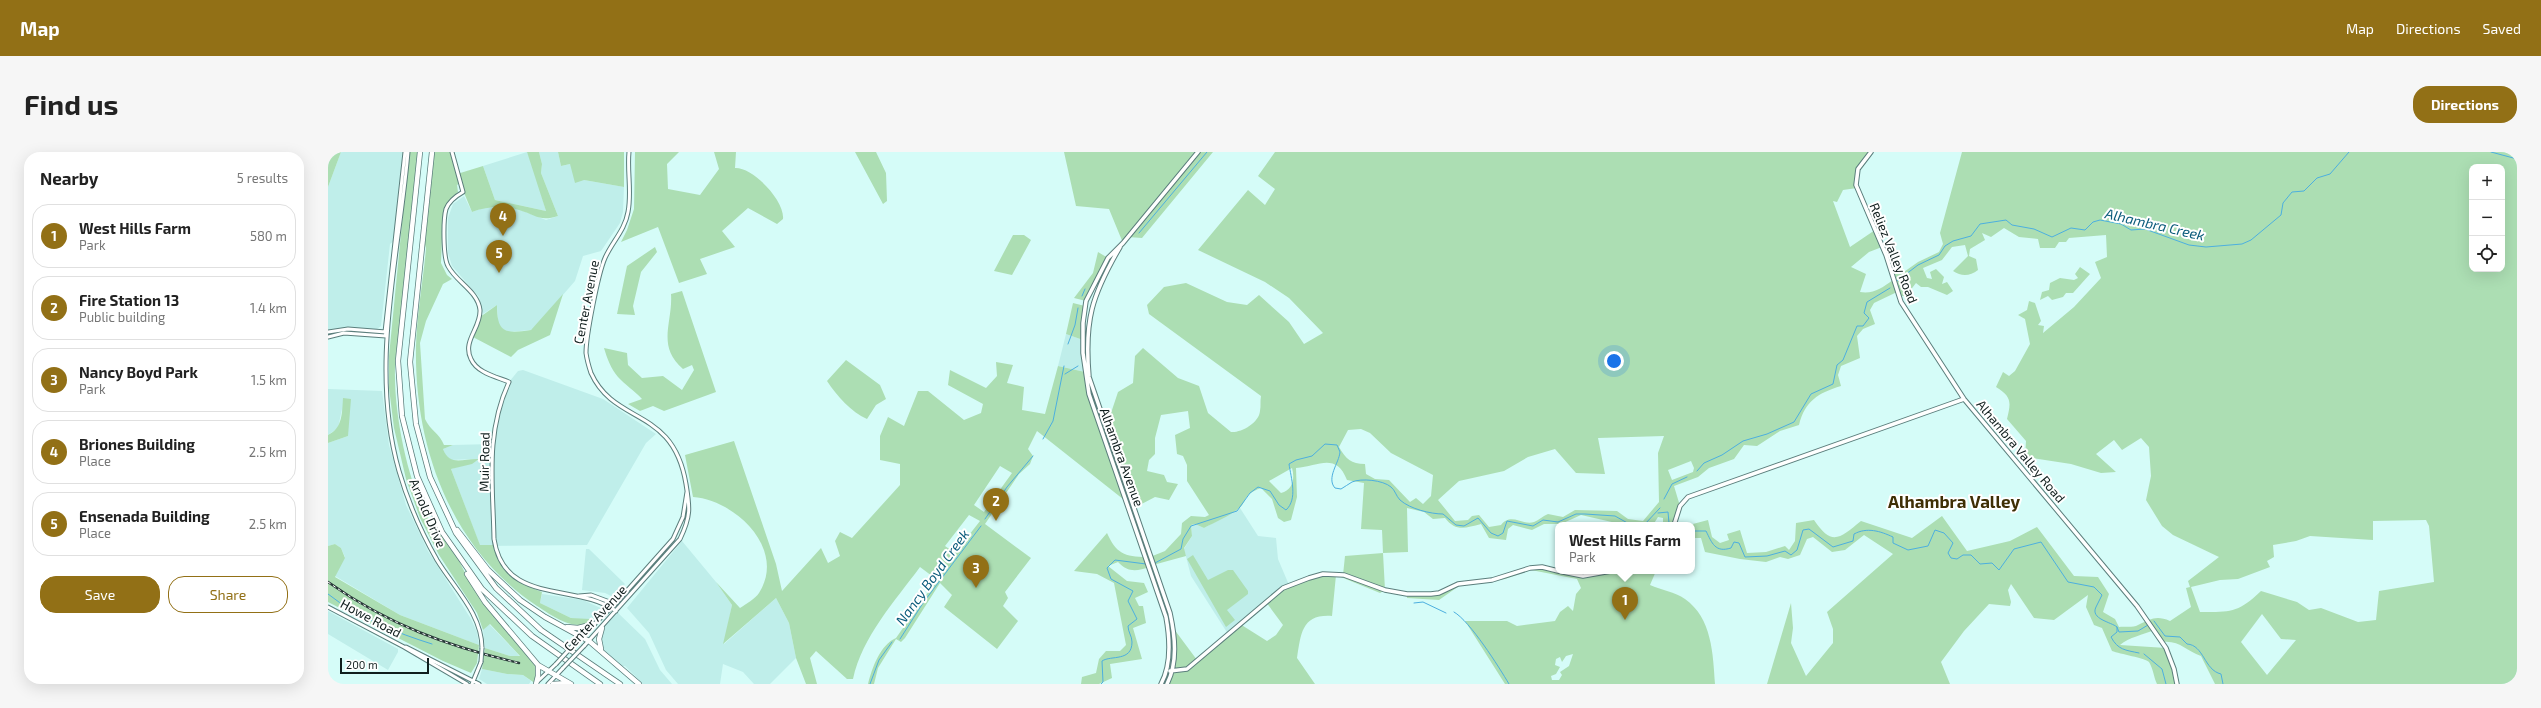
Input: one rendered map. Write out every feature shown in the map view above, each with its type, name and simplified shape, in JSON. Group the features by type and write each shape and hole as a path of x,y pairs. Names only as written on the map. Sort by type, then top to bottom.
{"highway":[{"path":"420,152 400,333 400,395 406,436 419,483 436,520 485,602 538,665 571,684"},
{"path":"432,152 412,328 410,376 420,444 430,477 446,515 474,561 515,608 547,634 620,684"},
{"path":"446,515 475,555 498,581 520,600 589,641 639,684"},
{"path":"461,562 486,594 516,623 600,684"},
{"path":"564,626 578,628 594,624"},
{"path":"602,628 599,639 602,651"},
{"path":"536,684 538,665"},
{"path":"553,684 571,684"}],"main road":[{"name":"Alhambra Avenue","path":"1148,557 1089,394 1082,352 1086,301 1108,258 1123,243 1198,152"},
{"name":"Reliez Valley Road","path":"1871,152 1858,169 1857,188 1886,255 1901,302 1964,399"},
{"name":"Alhambra Avenue","path":"1123,243 1095,294 1088,319 1087,358 1089,377 1094,393 1151,566 1174,630 1172,671 1167,684"},
{"name":"Alhambra Valley Road","path":"1675,522 1680,506 1688,497 1964,399 2137,606 2168,654 2177,684"},
{"name":"Alhambra Avenue","path":"1151,566 1169,632 1167,670 1161,684"},
{"path":"1167,670 1172,671 1187,669 1283,588 1309,578 1332,574 1344,575 1385,590 1407,594 1431,594 1439,593 1458,584 1492,580 1530,568 1542,567 1555,570"},
{"path":"1573,574 1583,576 1594,574"}],"street":[{"name":"Arnold Drive","path":"405,152 386,334 385,363 387,410 400,471 414,513 428,543 477,621 482,648 481,662 472,682"},
{"name":"Arnold Drive","path":"386,334 408,152"},
{"name":"Muir Road","path":"452,152 463,192 452,200 445,213 446,260 452,272 476,299 480,308 480,317 468,348 471,359 478,368 509,382 495,420 492,444 494,539 496,550 507,570 526,584 542,590 579,596 611,607 616,611"},
{"name":"Center Avenue","path":"548,684 602,628 680,539 689,518 690,497 687,492 682,465 673,445 660,430 624,408 606,394 595,380 587,361 587,345 604,260 622,231 628,213 629,152"},
{"path":"328,332 348,329 386,334"},
{"path":"328,336 344,333 386,334"},
{"name":"Center Avenue","path":"536,684 614,604 673,539 683,517 687,492"},
{"name":"Muir Road","path":"579,596 591,595 614,604 619,608"},
{"name":"Howe Road","path":"328,606 404,647 472,682 479,684"},
{"name":"Howe Road","path":"404,647 467,684"}],"shaded area":[{"path":"341,152 405,152 395,240 390,244 381,326 377,329 328,332 328,187"},
{"path":"527,152 534,169 546,211 495,200 483,166"},
{"path":"539,152 558,152 561,166 570,164 584,180 624,187 623,212 620,223 601,251 583,256 575,281 535,327 531,330 507,332 498,325 497,305 483,314 479,297 452,266 448,253 448,218 453,204 464,196 472,212 486,207 518,209 546,220 558,216 541,173 542,164"},
{"path":"1066,334 1083,340 1085,372 1058,366"},
{"path":"523,370 603,399 656,434 646,443 587,545 480,546 451,469 479,460 450,460 446,457 443,449 453,445 492,444 495,420 501,399 509,382 518,371"},
{"path":"328,389 382,391 389,445 406,505 428,551 471,619 477,632 479,645 400,615 335,576 345,557 341,548 335,544 328,546 328,443 348,436 342,409 338,428 328,435"},
{"path":"1240,508 1258,536 1276,538 1278,559 1289,585 1228,634 1191,576 1184,549 1192,536 1191,525 1195,524 1204,528"},
{"path":"682,541 716,582 732,605 724,644 776,598 789,623 796,658 770,684 754,684 743,672 723,664 720,684 678,684 666,670 649,633 627,608"},
{"path":"586,549 589,549 625,584 613,597 605,593 582,590"},
{"path":"542,594 583,600 603,609 592,621 571,618 540,603"},
{"path":"328,611 398,649 398,652 388,670 328,634"},
{"path":"616,611 645,639 660,670 672,684 643,684 625,666 618,666 602,651 600,647 602,628"},
{"path":"489,624 520,657 510,656 485,648 483,630"},
{"path":"482,669 507,674 523,675 531,681 529,684 487,684 479,679"}],"green space":[{"path":"328,152 341,152 328,187"},
{"path":"409,152 420,152 396,358 395,381 397,406 406,460 422,506 431,522 447,538 471,582 538,665 536,684 523,675 507,674 482,669 485,648 510,656 520,656 490,624 483,630 477,613 439,555 420,518 406,479 394,428 389,388 389,356"},
{"path":"432,152 452,152 457,174 483,166 495,200 546,211 527,152 539,152 542,164 541,173 558,216 552,218 542,218 513,208 501,207 472,212 460,183 457,185 458,192 446,205 443,214 441,263 447,275 452,279 443,284 426,321 420,343 425,419 444,445 453,445 443,449 449,458 453,460 479,459 472,464 451,469 480,545 494,545 501,561 512,574 526,585 542,592 540,603 571,618 590,619 592,621 585,624 571,624 549,614 507,582 481,555 460,525 443,492 430,457 422,421 417,384 416,346 426,249 423,235"},
{"path":"558,152 624,152 624,187 584,180 575,183 570,164 561,166"},
{"path":"635,152 679,152 667,164 668,189 700,195 719,169 714,152 736,152 735,168 742,169 750,173 766,186 779,203 783,219 777,224 748,208 722,231 735,247 700,259 707,274 679,283 658,227 621,242 634,209"},
{"path":"855,152 876,152 886,173 887,201 883,204"},
{"path":"1064,152 1213,152 1142,238 1128,237 1123,243 1109,209 1076,206"},
{"path":"1275,152 1871,152 1858,169 1857,188 1843,190 1837,202 1833,201 1850,247 1875,230 1882,247 1869,252 1851,267 1866,274 1860,292 1870,292 1878,290 1893,280 1891,273 1901,274 1918,262 1939,252 1943,244 1940,233 1962,152 2517,152 2517,684 2215,684 2201,656 2178,644 2162,642 2154,630 2132,638 2120,645 2166,648 2174,669 2177,684 2157,684 2149,662 2112,651 2102,628 2094,625 2086,607 2088,595 2054,620 2034,618 2011,584 2008,590 2011,602 2010,606 1989,604 1964,631 1941,662 1950,684 1767,684 1791,603 1793,628 1791,643 1806,676 1833,643 1833,629 1827,612 1893,554 1864,535 1845,550 1832,552 1813,537 1807,539 1800,555 1788,559 1780,557 1766,562 1740,559 1705,552 1701,538 1695,538 1695,523 1708,520 1712,537 1720,543 1729,540 1727,534 1740,530 1747,553 1766,552 1785,546 1789,550 1795,541 1796,523 1814,520 1826,534 1831,537 1842,535 1861,521 1912,538 1942,516 1967,551 2010,541 2037,527 2074,576 2098,577 2109,594 2103,612 2115,619 2119,627 2136,626 2157,618 2170,621 2191,607 2186,588 2190,587 2188,581 2219,557 2173,535 2162,526 2146,500 2151,476 2149,447 2141,438 2122,450 2114,440 2096,454 2116,472 2101,473 2071,464 2025,457 2026,441 2007,419 2009,408 2008,397 1996,387 2003,372 2009,376 2015,371 2030,344 2025,319 2018,315 2027,310 2029,301 2035,303 2041,321 2038,325 2044,326 2043,333 2074,307 2101,278 2095,262 2107,257 2106,235 2069,238 2066,242 2059,242 2055,248 2040,248 2038,239 2019,237 2004,228 1991,237 1982,233 1985,240 1970,249 1969,256 1976,259 1978,270 1972,274 1966,275 1953,271 1968,256 1965,245 1952,247 1942,260 1923,268 1927,278 1932,279 1930,272 1936,269 1944,277 1942,284 1947,282 1953,291 1947,295 1928,287 1921,287 1916,283 1906,296 1899,296 1897,292 1874,303 1870,310 1875,324 1863,329 1857,336 1860,358 1841,366 1838,375 1841,386 1819,395 1814,399 1805,410 1799,425 1780,431 1757,446 1744,445 1734,459 1709,468 1698,477 1674,486 1680,506 1675,521 1676,522 1663,522 1663,518 1658,517 1655,522 1612,522 1581,515 1565,522 1544,524 1532,530 1513,525 1508,529 1506,540 1489,538 1481,524 1461,528 1453,525 1445,518 1433,519 1424,512 1407,508 1408,552 1383,553 1382,530 1361,529 1364,483 1347,480 1343,471 1338,466 1332,463 1326,463 1296,468 1297,497 1291,520 1284,522 1278,518 1272,499 1261,488 1250,493 1241,506 1226,517 1204,528 1195,524 1191,525 1192,536 1184,548 1186,556 1153,565 1150,557 1165,551 1181,534 1182,523 1191,516 1205,517 1209,515 1187,481 1187,465 1183,456 1177,454 1175,435 1190,428 1188,411 1161,415 1155,438 1155,454 1149,460 1147,471 1164,475 1167,482 1178,484 1169,500 1155,497 1134,508 1106,428 1118,392 1133,383 1135,356 1143,348 1178,378 1199,386 1208,413 1231,432 1240,431 1253,423 1259,415 1261,396 1149,314 1147,305 1164,287 1186,283 1227,302 1247,305 1259,295 1289,322 1304,344 1323,333 1289,298 1265,282 1198,250 1248,190 1265,205 1275,189 1258,176","holes":["1361,429 1370,433 1391,453 1433,475 1431,496 1423,504 1416,498 1410,502 1389,480 1375,479 1366,474 1365,464 1352,462 1344,455 1339,447 1348,430","1664,436 1658,453 1659,502 1643,521 1628,519 1617,511 1575,510 1563,517 1548,514 1530,523 1513,519 1505,521 1501,525 1489,527 1479,515 1472,516 1468,520 1455,521 1438,500 1459,481 1504,471 1528,457 1555,449 1576,473 1605,474 1598,438","1691,461 1694,468 1693,472 1672,480 1668,470","1292,468 1293,480 1291,486 1281,493 1269,481","2426,520 2429,526 2434,582 2379,591 2376,620 2358,622 2321,608 2309,610 2297,602 2261,591 2246,604 2234,610 2200,612 2191,587 2220,580 2238,579 2270,567 2267,561 2274,557 2273,545 2296,541 2310,536 2373,540 2373,521","2262,614 2281,639 2296,640 2267,675 2241,642"]},
{"path":"1013,235 1024,235 1031,240 1012,275 994,271"},
{"path":"655,247 657,252 641,272 633,306 635,315 617,314 627,266"},
{"path":"1098,252 1108,258 1086,301 1074,298 1093,273"},
{"path":"2080,267 2090,274 2073,293 2066,293 2063,297 2052,300 2048,296 2040,300 2042,292 2049,290 2050,283 2060,278 2074,280 2078,278 2075,274"},
{"path":"682,291 716,392 664,411 653,406 640,411 628,404 642,399 616,374 604,348 627,353 628,365 642,378 663,376 682,390 694,370 692,365 683,369 675,360 670,351 668,333 671,294"},
{"path":"563,294 550,335 518,350 511,357 471,336 480,317 497,305 497,314 504,330 515,332 531,330"},
{"path":"1073,303 1085,306 1083,340 1066,334"},
{"path":"846,360 880,385 886,399 876,405 867,419 855,412 845,403 827,381"},
{"path":"996,362 1013,365 1007,383 1024,387 1022,410 1045,414 1058,366 1085,372 1128,503 1037,431 1028,449 1033,456 1030,464 1019,474 985,524 1031,558 1005,592 1008,598 1003,606 1018,621 997,649 944,607 952,595 940,583 905,638 901,642 896,639 878,668 874,684 868,684 874,664 881,651 890,641 896,638 936,581 936,579 920,567 880,620 857,664 853,679 847,679 816,651 810,658 817,684 806,684 796,658 789,623 776,598 723,644 732,605 716,582 740,608 759,593 766,576 766,560 761,544 752,530 740,517 725,507 709,500 693,497 685,455 734,441 776,564 782,591 821,548 828,563 840,556 835,541 840,532 852,538 900,485 900,464 880,460 880,436 888,417 904,426 918,391 928,391 964,420 981,413 983,404 948,385 950,370 986,388 997,376","holes":["1000,466 1012,473 984,512 974,505","969,515 980,521 955,553 945,546"]},
{"path":"343,398 351,399 348,436 328,443 328,435 337,428 341,419"},
{"path":"1107,533 1114,545 1127,555 1147,557 1150,567 1133,570 1125,568 1118,562 1108,566 1127,581 1144,583 1148,592 1135,598 1139,606 1143,606 1146,623 1133,628 1142,659 1110,664 1112,678 1099,684 1081,684 1082,677 1096,673 1099,659 1106,651 1120,651 1126,645 1114,583 1097,574 1074,571"},
{"path":"335,544 341,548 345,558 335,577 400,615 479,645 477,663 471,673 443,661 328,602 328,546"},
{"path":"1383,553 1385,590 1380,593 1336,575 1332,616 1314,618 1305,627 1300,641 1297,658 1315,684 1169,684 1175,649 1174,629 1197,660 1240,624 1267,641 1276,635 1283,625 1266,602 1283,589 1302,580 1321,575 1332,574 1343,575 1345,556"},
{"path":"1193,555 1208,580 1228,570 1233,570 1248,591 1248,594 1227,610 1235,620 1226,627 1187,559"},
{"path":"1542,567 1555,570 1555,574 1568,574 1576,576 1590,574 1655,574 1650,585 1685,599 1701,616 1706,626 1712,649 1715,684 1505,684 1465,621 1507,621 1517,626 1555,621 1560,612 1568,606 1573,611 1576,594 1581,588 1577,579 1531,570 1505,579 1459,586 1439,600 1407,598 1407,594 1431,594 1458,584 1492,580","holes":["1573,654 1569,666 1560,672 1562,675 1559,680 1552,680 1551,676 1556,674 1560,667 1555,665 1556,659 1560,657 1562,662 1566,656"]}],"waterway":[{"path":"1139,233 1207,152"},
{"name":"Alhambra Creek","path":"1897,281 1918,265 1939,255 1945,246 1953,241 1971,236 1980,224 2006,220 2012,225 2034,229 2052,237 2071,228 2085,230 2093,222 2100,220 2121,224 2131,230 2145,229 2189,245 2206,247 2242,244 2251,240 2281,215 2283,203 2292,192 2304,191 2317,178 2330,174 2349,152"},
{"name":"Alhambra Creek","path":"2491,152 2517,159"},
{"name":"Alhambra Creek","path":"1697,471 1704,463 1722,455 1743,441 1767,434 1794,422 1811,394 1833,384 1837,365 1843,360 1857,326 1863,326 1869,318 1864,313 1867,302 1890,288"},
{"name":"Nancy Boyd Creek","path":"1082,296 1085,289"},
{"name":"Nancy Boyd Creek","path":"1068,344 1075,325 1078,308"},
{"name":"Nancy Boyd Creek","path":"1043,439 1053,421 1064,366"},
{"path":"1065,374 1078,366"},
{"name":"Alhambra Creek","path":"1155,563 1181,549 1183,539 1191,526 1237,511 1250,493 1258,487 1270,491 1279,505 1286,510 1290,505 1293,494 1289,464 1296,460 1312,456 1325,444 1337,445 1340,452 1332,475 1335,488 1341,489 1352,482 1361,480 1372,480 1383,483 1392,488 1400,500 1409,506 1433,513 1443,514 1456,525 1464,526 1478,518 1491,533 1498,536 1503,533 1507,521 1533,526 1543,520 1558,522"},
{"name":"Nancy Boyd Creek","path":"985,519 1007,487 1033,456"},
{"name":"Alhambra Creek","path":"1664,499 1672,484 1687,477"},
{"name":"Alhambra Creek","path":"1647,522 1660,508"},
{"path":"1658,513 1668,512 1669,522"},
{"name":"Alhambra Creek","path":"1558,522 1576,514 1615,516 1626,522"},
{"name":"Nancy Boyd Creek","path":"900,639 923,603 981,526"},
{"path":"1695,531 1706,531 1712,543 1721,549 1731,548 1734,542 1739,543 1745,557 1767,556 1785,551 1791,555 1797,550 1803,530 1809,529 1833,547 1853,541 1854,534 1869,530 1893,537 1893,543 1908,550 1928,546 1935,530 1944,533 1953,543 1948,553 1951,558 1957,559 1963,555 1971,555 1980,564 1992,563 1999,570 2014,549 2041,542 2068,582 2094,587 2102,595 2095,611 2098,617 2102,620 2117,627 2117,632 2111,637 2116,645 2126,650 2139,653"},
{"name":"Alhambra Creek","path":"1101,684 1103,682 1102,661 1120,657 1129,653 1132,642 1128,626 1137,619 1128,601 1133,591 1111,579 1107,568 1115,560 1146,564"},
{"path":"328,594 340,603 378,624 432,644"},
{"path":"1414,603 1423,602 1446,613"},
{"path":"1454,612 1461,617 1476,634 1509,684"},
{"path":"2154,621 2165,636 2180,637 2187,644 2193,645 2201,653 2211,668 2215,672 2221,674 2223,684"},
{"path":"2117,627 2119,632 2138,631 2148,625"},
{"name":"Nancy Boyd Creek","path":"870,684 879,660 892,642"},
{"path":"2144,654 2162,669 2166,684"}],"railway":[{"path":"328,582 373,610 419,632 467,649 519,663"}],"place":[{"name":"Briones Building","path":"503,236"},
{"name":"Ensenada Building","path":"499,273"},
{"name":"Fire Station 13","path":"996,521"},
{"name":"Nancy Boyd Park","path":"976,588"},
{"name":"West Hills Farm","path":"1625,620"}],"district":[{"name":"Alhambra Valley","path":"1954,501"}]}
